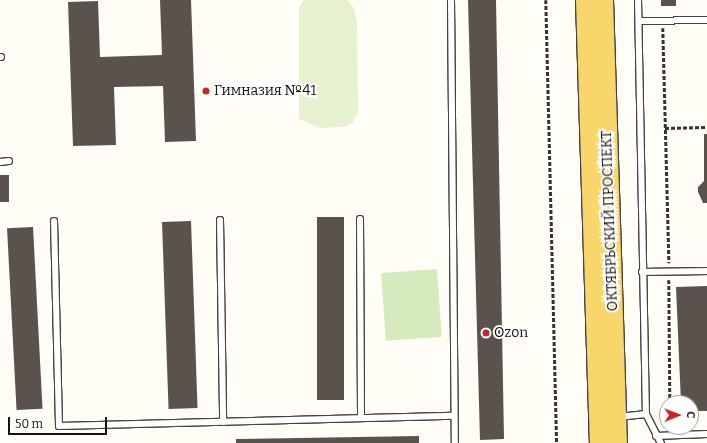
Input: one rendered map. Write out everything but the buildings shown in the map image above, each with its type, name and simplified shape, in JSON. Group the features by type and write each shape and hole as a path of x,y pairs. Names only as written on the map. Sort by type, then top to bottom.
{"main road":[{"name":"ОКТЯБРЬСКИЙ ПРОСПЕКТ","path":"586,0 608,417 617,443"},
{"name":"ОКТЯБРЬСКИЙ ПРОСПЕКТ","path":"600,443 608,417 603,0"}],"lane":[{"path":"451,0 455,443"},
{"path":"638,0 642,272 646,414 660,443"},
{"path":"639,21 707,20"},
{"path":"0,162 9,161"},
{"path":"360,219 361,418"},
{"path":"220,220 223,422"},
{"path":"54,221 59,426 454,416"},
{"path":"642,272 707,271"},
{"path":"608,417 646,414"},
{"path":"656,436 707,434"}],"path":[{"path":"546,0 557,443"},
{"path":"663,28 669,272 670,395"},
{"path":"666,128 705,127"}],"green space":[{"path":"304,0 347,0 354,8 357,21 358,113 352,123 343,127 320,128 299,119 299,7"},
{"path":"437,269 442,337 386,341 381,273"}],"place":[{"name":"Гимназия №41","path":"206,91"},
{"name":"Ozon","path":"486,333"}]}
